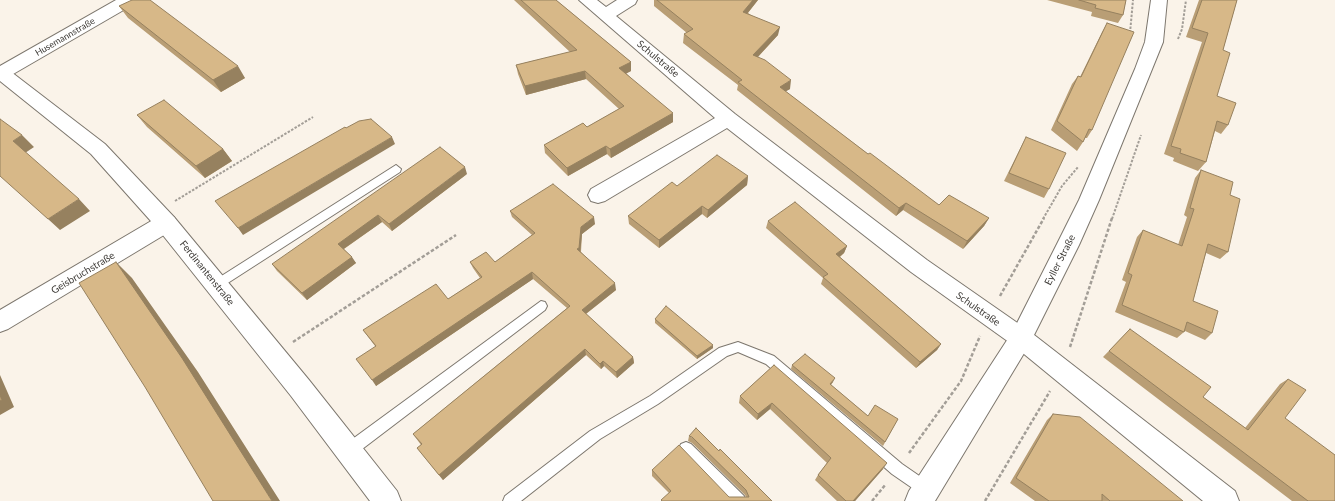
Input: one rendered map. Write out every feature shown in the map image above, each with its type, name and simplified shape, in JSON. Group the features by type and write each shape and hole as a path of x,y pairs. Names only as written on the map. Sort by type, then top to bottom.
{"street":[{"name":"Husemannstraße","path":"1,73 128,0"},
{"name":"Schulstraße","path":"587,0 728,118 919,266 988,317 1021,338 1225,501"},
{"path":"605,15 629,0"},
{"name":"Eyller Straße","path":"923,495 1021,338 1089,200 1154,42 1159,0"},
{"name":"Ferdinantenstraße","path":"1,73 98,149 161,218 273,355 387,501"},
{"path":"598,195 728,118"},
{"name":"Geisbruchstraße","path":"0,322 161,218"}],"lane":[{"path":"216,285 396,169"},
{"path":"348,451 541,306"},
{"path":"510,501 595,435 654,400 723,352 738,347 770,360 897,469 923,495"},
{"path":"686,448 739,501"}],"path":[{"path":"1130,40 1133,0"},
{"path":"1176,43 1182,29 1186,0"},
{"path":"161,218 313,117"},
{"path":"985,501 1060,370 1073,338 1096,264 1144,129"},
{"path":"872,501 897,469 960,381 988,317 1062,186 1079,165"},
{"path":"273,355 456,235"}],"building":[{"path":"132,0 150,0 238,66 213,80 119,6"},
{"path":"521,0 556,0 631,62 619,68 673,113 610,149 606,146 567,168 544,145 583,123 587,127 624,106 585,71 525,86 516,65 577,50"},
{"path":"657,0 753,0 743,12 780,27 753,55 765,60 791,80 780,87 868,154 870,153 939,205 949,195 989,218 967,241 906,203 899,208 738,82 742,80 684,34 693,29"},
{"path":"1079,0 1126,0 1123,15 1095,8 1096,5"},
{"path":"1202,0 1237,0 1223,50 1230,53 1217,96 1236,103 1228,125 1217,121 1206,162 1180,153 1181,149 1171,146 1208,33 1192,28"},
{"path":"1107,23 1134,32 1092,130 1089,129 1083,142 1057,121 1078,76 1081,77"},
{"path":"164,100 223,149 196,166 137,115"},
{"path":"0,119 22,135 13,141 79,199 48,219 0,176"},
{"path":"371,119 392,137 238,228 215,201 345,127 346,128 359,121"},
{"path":"1026,137 1066,153 1049,189 1009,173"},
{"path":"440,147 465,167 389,224 378,215 338,244 352,257 302,293 272,264"},
{"path":"717,155 748,176 708,210 702,206 659,240 628,216 672,182 677,186"},
{"path":"1201,170 1233,182 1230,195 1240,199 1228,252 1208,244 1193,301 1218,311 1212,333 1187,322 1184,332 1122,305 1132,275 1128,273 1143,230 1182,246 1194,209 1190,208"},
{"path":"553,184 594,217 581,227 579,248 577,249 615,283 582,310 633,357 616,372 603,361 600,364 585,349 439,475 417,448 422,444 413,434 570,306 532,272 372,380 356,359 376,346 363,330 436,284 448,299 482,277 470,262 486,252 495,262 535,233 510,211"},
{"path":"795,202 847,246 836,254 941,344 920,362 823,277 828,274 768,221"},
{"path":"116,262 182,358 272,501 213,501 145,387 79,283"},
{"path":"666,306 713,345 697,356 655,319"},
{"path":"1130,329 1211,387 1203,397 1248,430 1288,379 1306,390 1285,418 1335,455 1335,501 1308,501 1109,351"},
{"path":"805,354 835,378 830,384 868,416 875,405 898,419 885,442 792,365"},
{"path":"774,365 887,463 853,501 846,501 818,475 831,458 772,403 758,414 740,396"},
{"path":"1053,414 1080,417 1183,501 1110,501 1102,494 1102,501 1049,501 1016,478"},
{"path":"696,428 719,451 720,449 772,501 662,501 661,500 671,491 652,470 679,445 729,497 749,497 746,490 692,437 689,436"}]}
